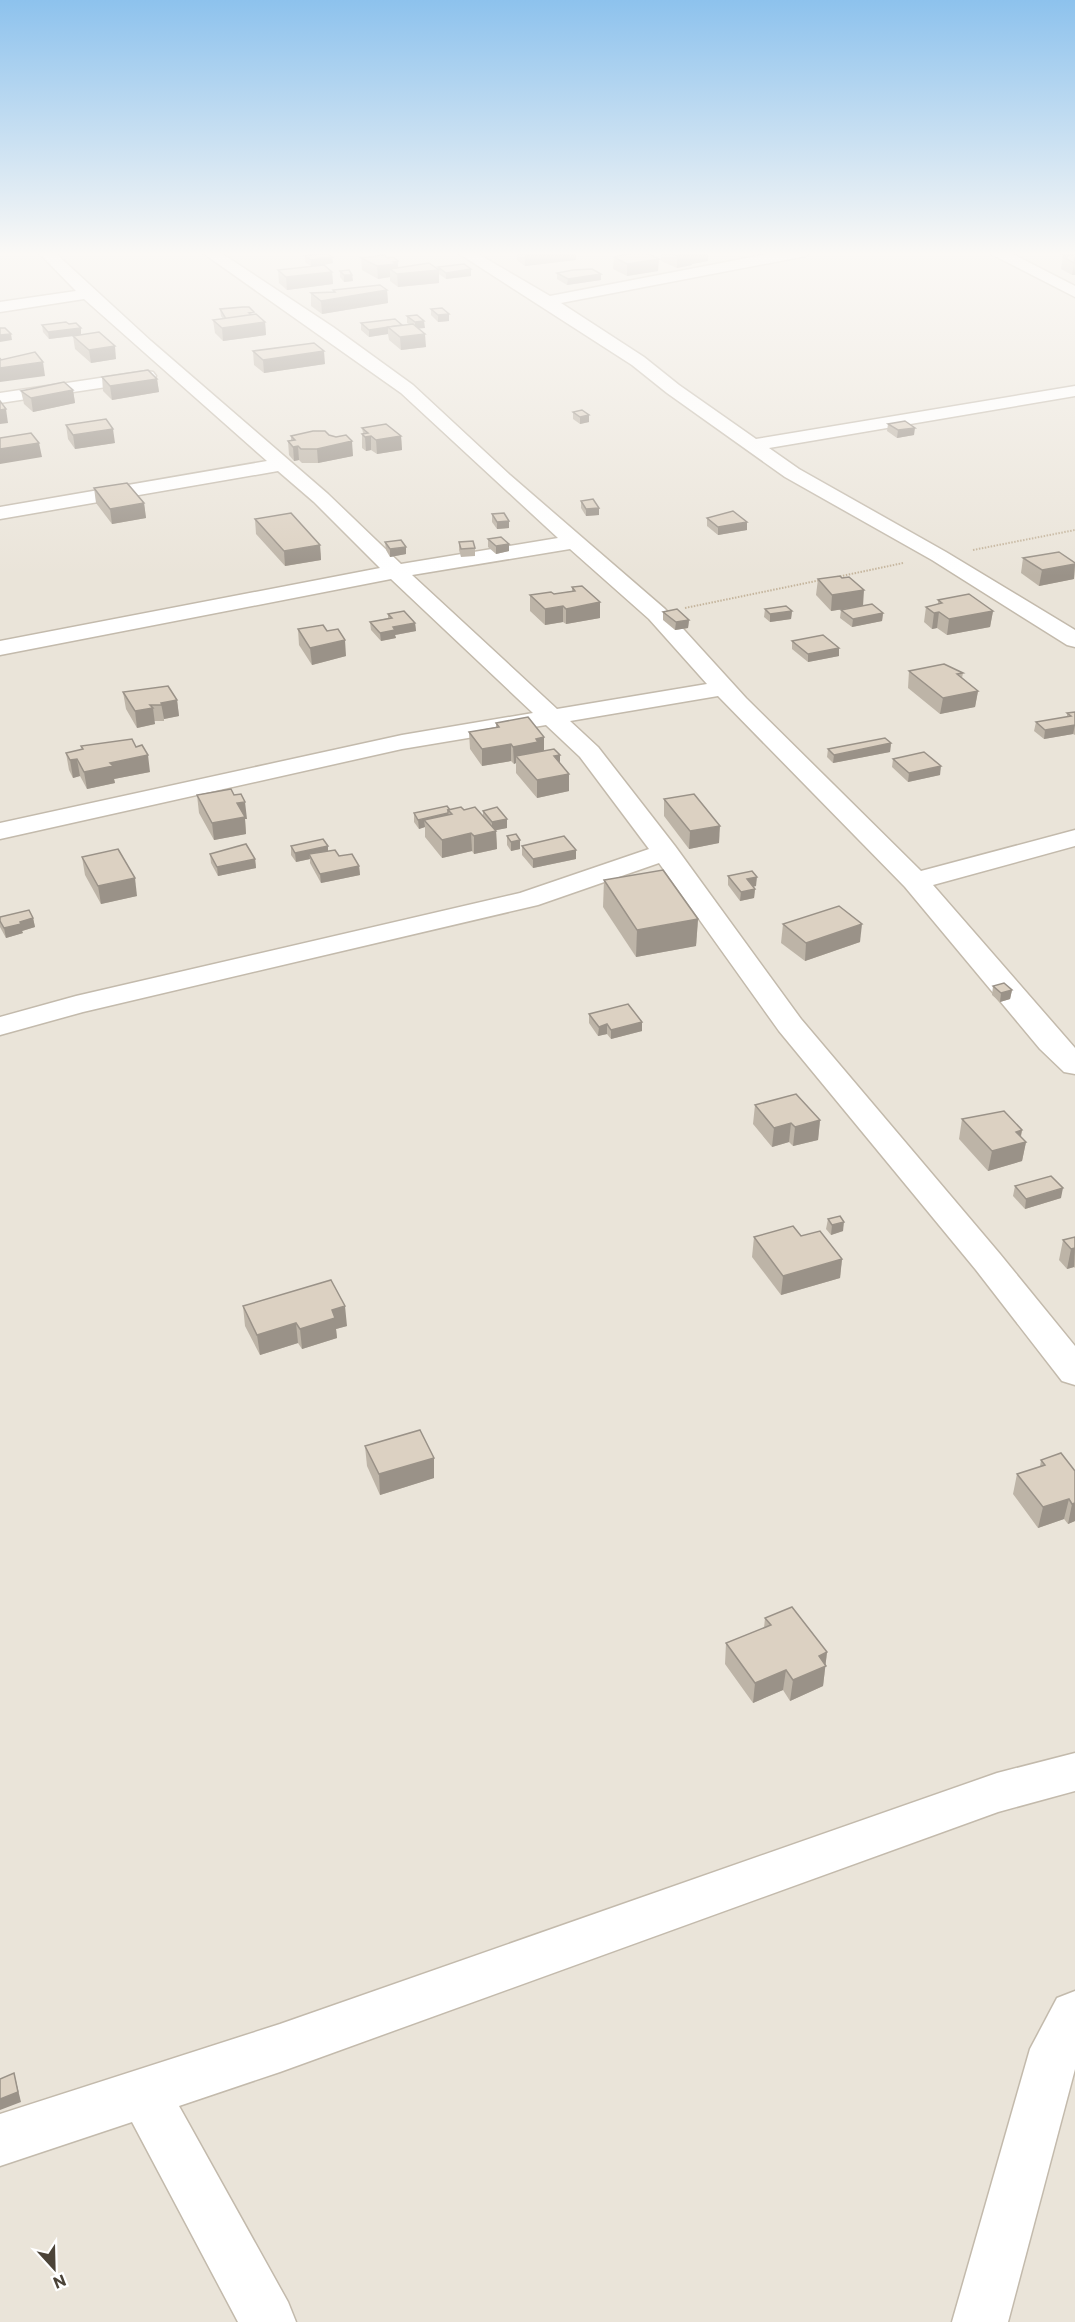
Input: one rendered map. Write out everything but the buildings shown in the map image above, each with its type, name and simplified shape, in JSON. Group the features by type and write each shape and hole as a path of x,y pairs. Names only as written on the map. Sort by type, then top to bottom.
{"street":[{"path":"162,359 321,498 396,572 589,752 665,852 790,1025 988,1262 1075,1372"},
{"path":"366,359 407,389 657,614 723,688 915,881 1051,1042 1075,1065"},
{"path":"636,359 792,473 939,556 1075,640"},
{"path":"0,398 176,372"},
{"path":"752,445 1075,391"},
{"path":"0,513 282,464"},
{"path":"0,648 346,580 575,542"},
{"path":"0,831 391,744 723,688"},
{"path":"915,881 1075,838"},
{"path":"0,1026 75,1005 528,899 665,852"},
{"path":"0,2140 291,2044 997,1793 1075,1772"},
{"path":"980,2322 1055,2049 1075,2015"},
{"path":"144,2093 268,2322"}],"path":[{"path":"837,577 1075,530"},
{"path":"657,614 826,579"}],"shaded area":[{"path":"0,359 1075,359 1075,2322 0,2322"}]}
